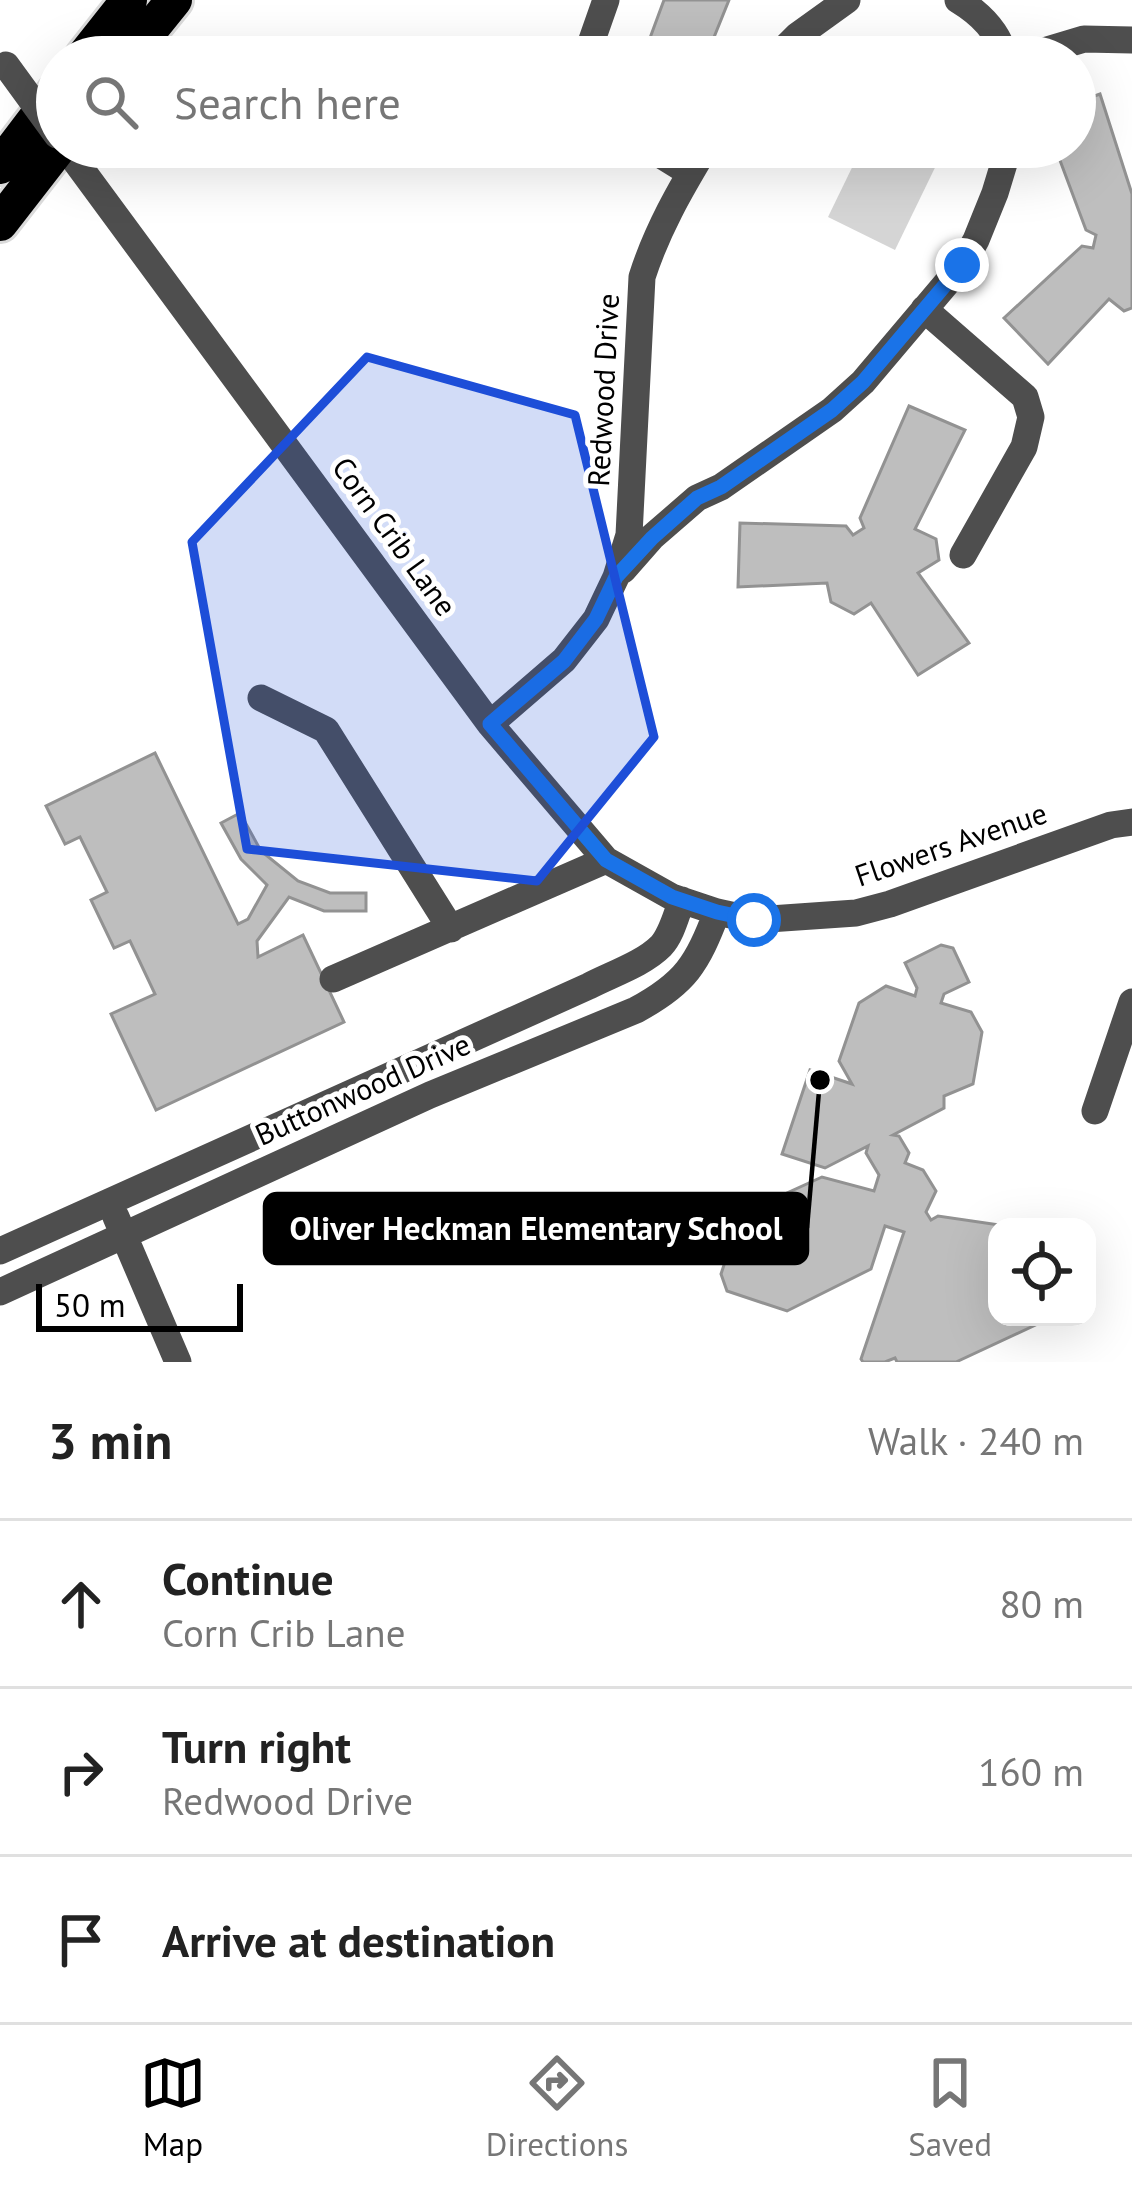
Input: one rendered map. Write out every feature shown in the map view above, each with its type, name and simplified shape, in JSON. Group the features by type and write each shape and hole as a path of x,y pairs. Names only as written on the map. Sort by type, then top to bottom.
{"highway":[{"path":"101,36 129,0"},
{"path":"145,36 174,0"},
{"path":"0,166 36,119"},
{"path":"0,224 45,168"}],"street":[{"path":"593,36 606,0"},
{"path":"797,36 847,0"},
{"path":"958,0 982,15 996,36"},
{"path":"1096,39 1132,40"},
{"path":"3,61 36,107"},
{"name":"Corn Crib Lane","path":"79,168 490,724 606,860 682,900 717,912"},
{"path":"683,168 690,172"},
{"name":"Redwood Drive","path":"490,724 564,661 596,619 616,577 629,535 642,278 660,226 693,168"},
{"name":"Redwood Drive","path":"616,577 697,498 721,487 832,410 863,382 962,265 1003,168"},
{"path":"924,310 1025,398 1030,417 1024,447 963,555"},
{"path":"260,698 326,730 451,929"},
{"name":"Flowers Avenue","path":"717,912 754,920 856,913 1111,825 1132,823"},
{"path":"334,979 606,860"},
{"name":"Buttonwood Drive","path":"0,1251 590,986 662,945 682,900"},
{"name":"Buttonwood Drive","path":"0,1292 430,1095 636,1010 683,979 717,912"},
{"path":"1095,1112 1132,1002"},
{"path":"110,1202 178,1362"}],"highlighted area":[{"path":"367,357 575,415 654,737 537,881 247,849 192,542"}],"shaded area":[{"path":"852,168 935,168 895,250 828,217"}],"building":[{"path":"664,0 729,0 714,36 651,36"},
{"path":"1100,94 1132,194 1132,308 1124,311 1109,299 1048,364 1004,318 1082,246 1093,248 1096,235 1086,230 1063,168 1096,168 1096,95"},
{"path":"909,406 965,430 915,529 936,539 939,560 918,573 969,643 918,675 871,603 854,614 831,602 827,583 738,587 740,523 846,526 853,535 864,528 860,518"},
{"path":"155,753 238,924 248,919 267,885 241,859 221,823 240,813 261,851 298,881 330,893 366,893 366,911 324,911 289,897 257,941 258,957 303,935 344,1022 156,1110 111,1014 155,994 130,941 114,948 91,900 107,892 80,837 65,844 46,806"},
{"path":"941,945 953,948 969,982 944,994 941,1003 971,1012 982,1032 973,1084 944,1096 944,1108 893,1135 899,1136 909,1153 905,1163 923,1170 936,1191 926,1212 931,1220 938,1216 988,1223 988,1326 1033,1326 956,1362 861,1359 904,1232 885,1226 871,1269 787,1311 727,1291 721,1274 741,1214 822,1177 874,1191 879,1175 866,1153 868,1146 825,1168 782,1154 810,1070 852,1084 839,1061 859,1003 886,986 915,996 917,988 905,963"}],"place":[{"name":"Oliver Heckman Elementary School","path":"820,1080"}],"route":[{"path":"754,920 672,897 606,860 490,724 564,661 596,619 616,577 652,538 697,498 721,487 832,410 863,382 962,265"}]}
